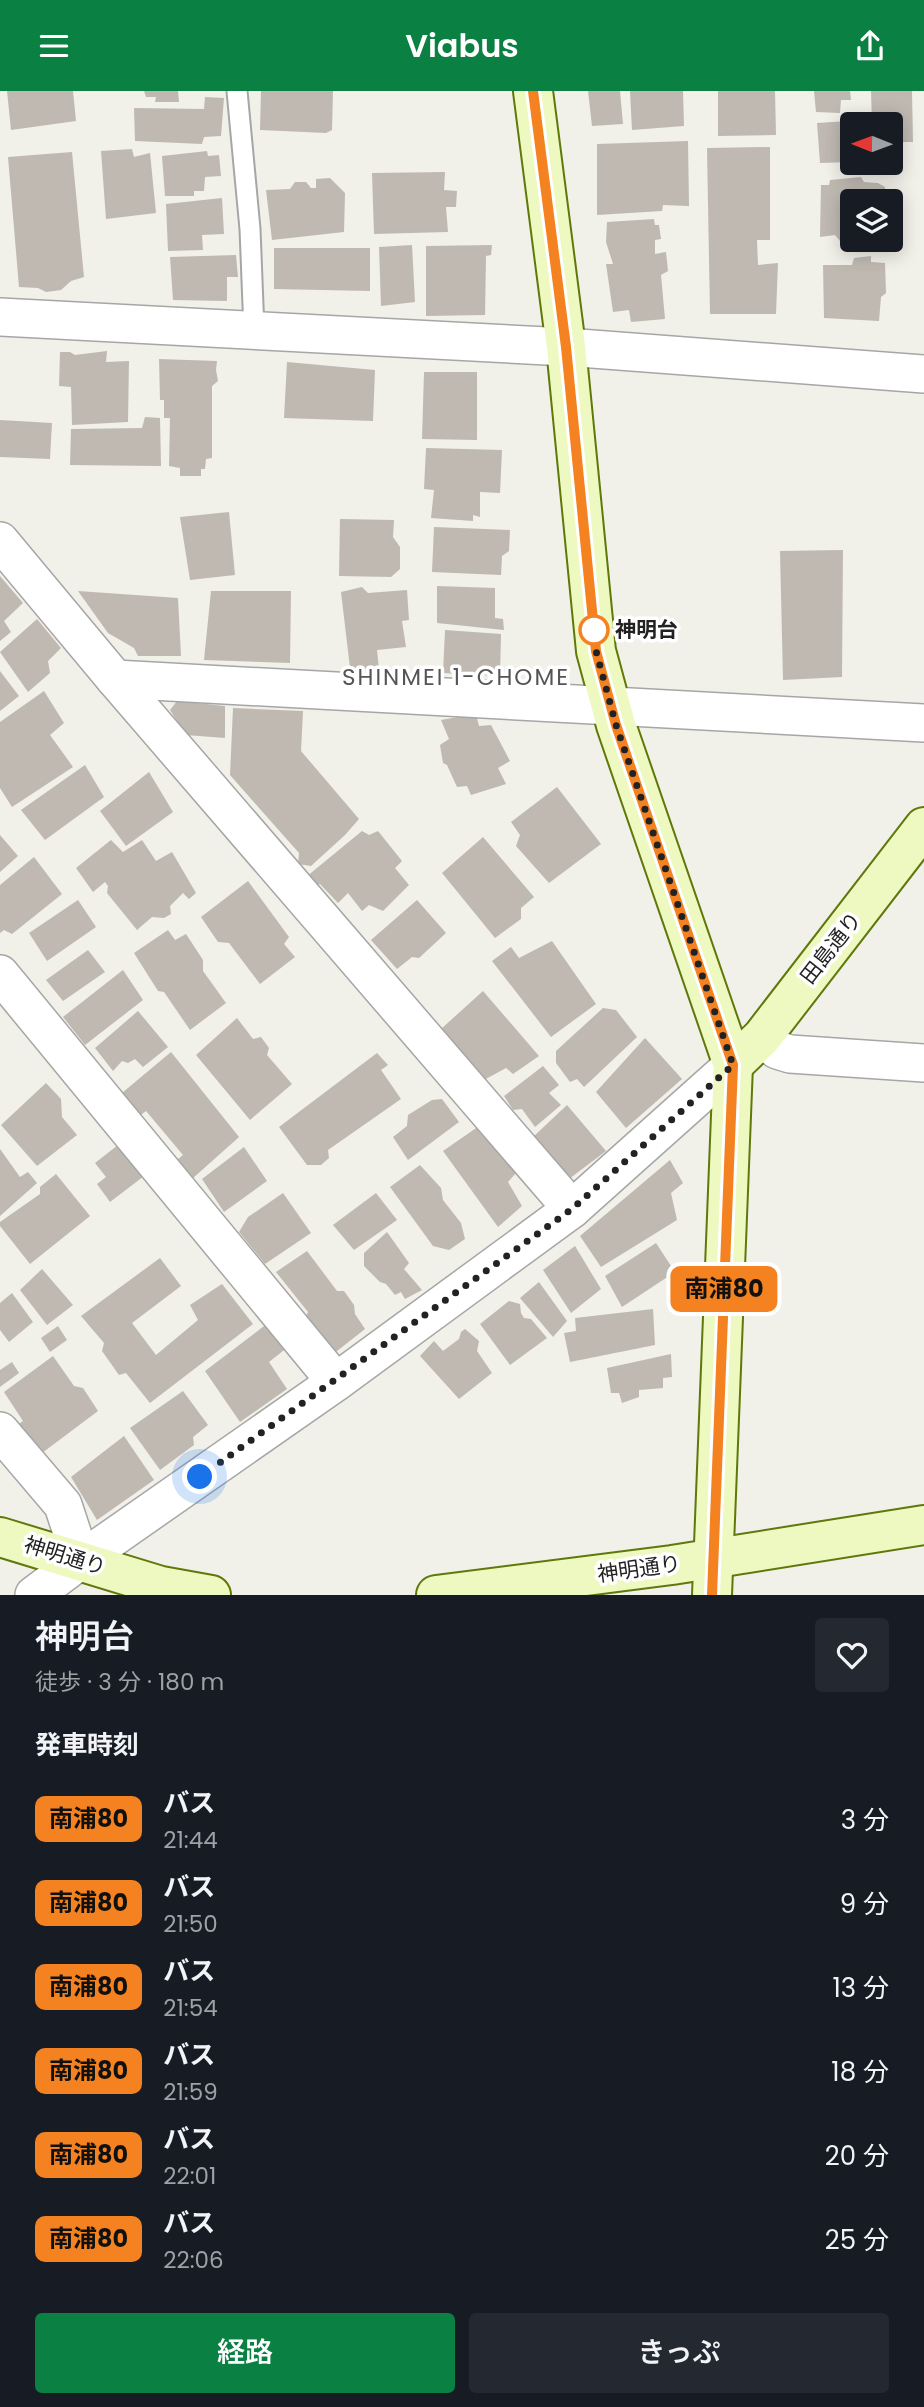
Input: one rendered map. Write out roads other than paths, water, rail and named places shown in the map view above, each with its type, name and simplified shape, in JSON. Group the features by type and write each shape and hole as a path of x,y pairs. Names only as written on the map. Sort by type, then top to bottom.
{"street":[{"path":"533,91 566,347 596,651 611,705 733,1065 713,1576"},
{"path":"0,317 566,347 924,374"},
{"path":"0,541 115,679 572,1209"},
{"path":"115,679 924,723"},
{"name":"田島通り","path":"733,1065 762,1037 924,827"},
{"path":"0,974 336,1382"},
{"path":"762,1037 776,1050 790,1054 924,1063"},
{"path":"33,1595 336,1382 572,1209 733,1065"},
{"path":"0,1431 63,1505 81,1560"},
{"name":"神明通り","path":"436,1595 713,1576 924,1525"},
{"name":"神明通り","path":"0,1537 81,1560 162,1590 211,1595"}],"lane":[{"path":"237,91 250,229 254,331"}],"place":[{"name":"神明台","path":"594,630"}],"district":[{"name":"SHINMEI 1-CHOME","path":"456,677"}]}
